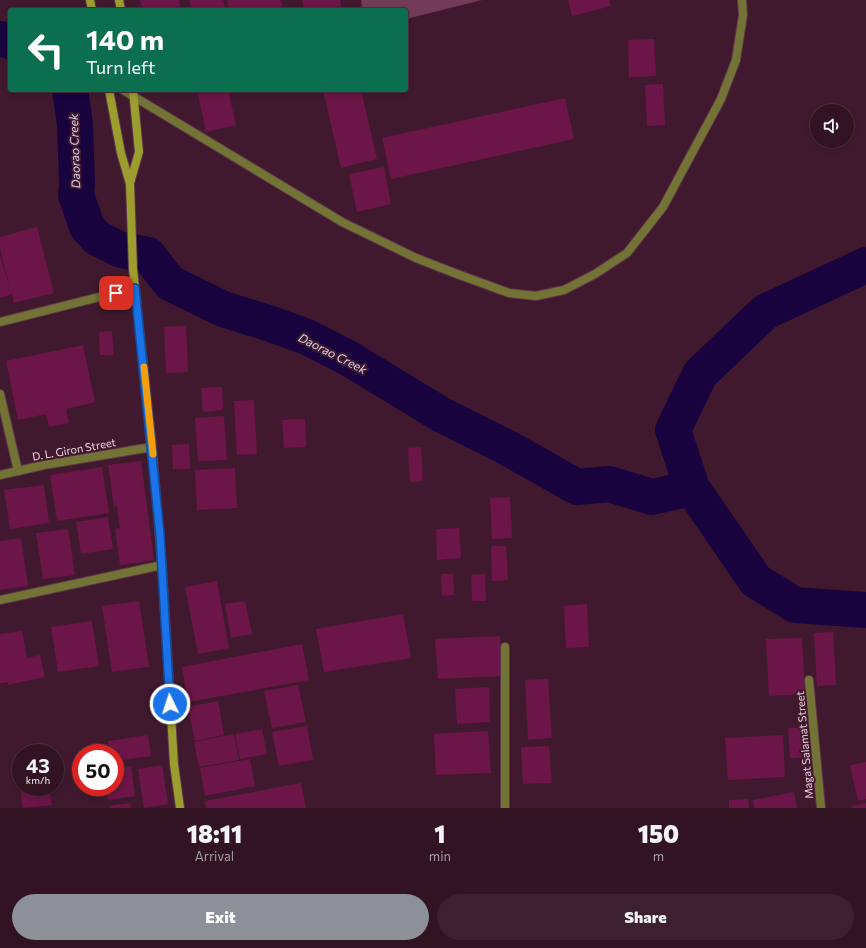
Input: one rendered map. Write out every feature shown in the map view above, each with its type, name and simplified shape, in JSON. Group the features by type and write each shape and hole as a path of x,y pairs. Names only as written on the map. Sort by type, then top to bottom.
{"main road":[{"path":"109,92 121,153 130,184"},
{"path":"133,93 139,152 130,184 130,223 133,269 152,447 162,564 174,764 180,808"}],"street":[{"path":"133,93 342,222 416,258 457,274 509,293 536,296 564,290 595,274 627,253 663,207 721,99 736,60 743,15 742,0"},
{"path":"0,322 135,288"},
{"path":"0,394 18,471"},
{"name":"D. L. Giron Street","path":"0,475 152,447"},
{"path":"0,600 162,564"},
{"path":"504,647 504,808"},
{"name":"Magat Salamat Street","path":"809,680 821,808"}],"shaded area":[{"path":"361,0 482,0 408,18 408,8 362,8"}],"building":[{"path":"140,0 179,0 181,8 142,8"},
{"path":"189,0 223,0 225,8 191,8"},
{"path":"227,0 281,0 283,8 229,8"},
{"path":"302,0 340,0 342,8 304,8"},
{"path":"568,0 609,0 611,6 572,16"},
{"path":"654,39 656,76 629,77 628,40"},
{"path":"663,84 665,125 647,126 645,85"},
{"path":"197,92 228,92 236,125 206,132"},
{"path":"323,92 361,92 377,159 341,168"},
{"path":"565,98 574,139 391,179 382,138"},
{"path":"384,167 391,204 357,212 349,174"},
{"path":"37,227 54,293 14,303 12,294 0,298 0,256 10,288 0,249 0,237"},
{"path":"186,326 188,372 166,373 164,327"},
{"path":"112,331 114,355 100,355 99,332"},
{"path":"83,345 95,402 66,409 69,423 49,427 46,414 18,420 6,361"},
{"path":"222,387 223,410 203,412 201,388"},
{"path":"254,400 257,454 237,455 234,401"},
{"path":"224,416 227,460 198,461 195,418"},
{"path":"305,419 306,447 284,448 282,420"},
{"path":"189,444 190,469 173,469 172,445"},
{"path":"421,447 423,481 410,482 408,448"},
{"path":"141,461 154,560 120,565 115,529 120,528 117,506 114,507 108,465"},
{"path":"102,467 109,513 57,521 50,475"},
{"path":"235,468 237,508 197,510 195,470"},
{"path":"44,485 49,523 10,529 4,490"},
{"path":"510,497 512,538 492,539 490,498"},
{"path":"108,517 113,549 81,554 76,522"},
{"path":"459,528 461,558 437,560 436,529"},
{"path":"68,529 75,575 43,579 36,533"},
{"path":"21,538 28,586 0,590 0,541"},
{"path":"491,546 506,546 508,580 492,581"},
{"path":"441,574 453,574 454,595 442,596"},
{"path":"485,574 486,601 472,601 471,575"},
{"path":"217,581 229,648 198,654 185,587"},
{"path":"139,601 149,667 112,672 102,606"},
{"path":"245,601 252,634 231,638 225,604"},
{"path":"587,604 589,647 566,648 564,606"},
{"path":"403,614 411,658 324,672 316,629"},
{"path":"92,621 99,666 58,672 51,627"},
{"path":"22,631 27,658 40,655 45,677 8,685 8,682 0,683 0,634"},
{"path":"833,632 836,685 817,686 814,633"},
{"path":"500,636 502,676 438,679 435,639"},
{"path":"802,638 805,694 769,696 766,639"},
{"path":"302,644 309,680 188,702 182,667"},
{"path":"548,679 552,738 528,740 525,680"},
{"path":"298,685 306,722 272,728 264,691"},
{"path":"489,687 490,722 457,724 455,689"},
{"path":"218,701 224,735 195,741 188,707"},
{"path":"307,726 313,760 279,766 272,732"},
{"path":"810,727 811,757 790,758 788,728"},
{"path":"262,729 267,754 240,759 235,734"},
{"path":"488,731 491,773 436,775 434,734"},
{"path":"234,734 239,760 199,767 194,742"},
{"path":"148,735 151,756 124,760 124,744 108,744 108,741"},
{"path":"783,735 785,777 728,780 725,738"},
{"path":"549,746 552,783 523,784 521,747"},
{"path":"250,759 255,786 205,796 200,768"},
{"path":"866,762 866,799 858,801 850,765"},
{"path":"162,765 168,804 144,808 138,769"},
{"path":"131,766 135,796 108,800 107,796 124,796 124,767"},
{"path":"301,783 306,808 206,808 205,801"},
{"path":"794,792 797,808 754,808 753,800"},
{"path":"21,796 50,796 52,805 23,808"},
{"path":"748,799 749,808 729,808 729,800"},
{"path":"130,803 131,808 110,808 109,806"},
{"path":"866,803 866,808 852,808 852,806"}],"waterway":[{"name":"Daorao Creek","path":"0,39 8,41"},
{"name":"Daorao Creek","path":"70,92 75,124 76,195 87,227 97,238 121,250 148,255 170,283 223,309 307,337 350,359 440,414 508,448 577,487 609,484 652,497 692,488"},
{"path":"866,265 765,312 700,374 673,430 692,488 756,581 795,605 866,610"}],"slow traffic":[{"path":"144,367 153,454"}],"route":[{"path":"116,293 135,288 160,535 170,704"}]}
